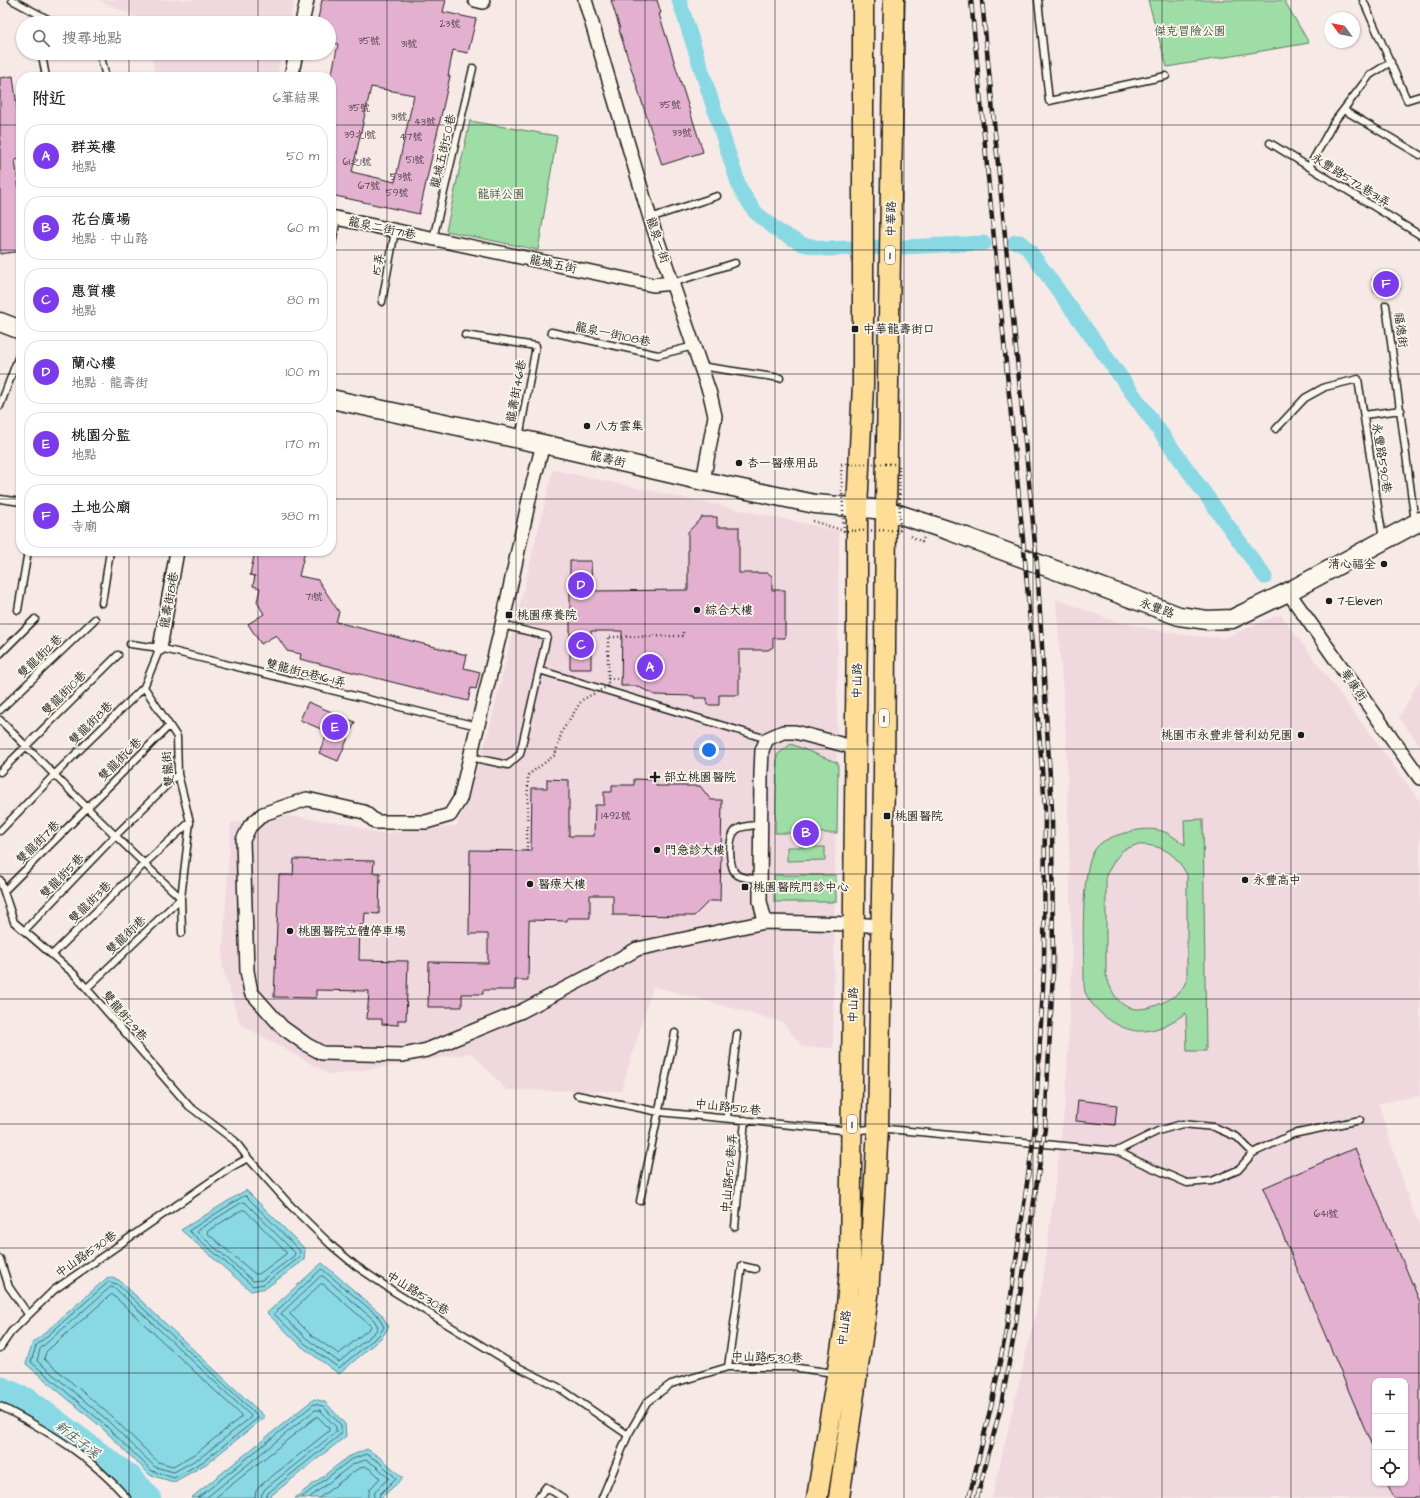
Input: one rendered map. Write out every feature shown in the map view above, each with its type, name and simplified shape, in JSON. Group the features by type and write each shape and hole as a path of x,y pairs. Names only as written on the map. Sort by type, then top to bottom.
{"main road":[{"name":"1","path":"857,509 863,385 863,0"},
{"name":"中華路","path":"886,510 894,0"},
{"name":"中山路","path":"817,1498 846,1320 850,1266 858,597 857,509"},
{"name":"中山路","path":"839,1498 868,1296 878,1128 880,926 884,787 886,510"}],"street":[{"path":"304,16 307,0"},
{"name":"龍泉一街","path":"585,0 650,218 710,394 715,416 702,481"},
{"path":"292,72 295,60"},
{"name":"龍泉二街71巷","path":"336,218 434,239"},
{"name":"龍城五街","path":"434,239 653,284 672,283"},
{"path":"0,322 16,328"},
{"name":"龍壽街","path":"336,400 543,444 702,481 815,504 857,509 886,510"},
{"path":"543,444 530,495 502,625 460,799 450,815 426,822 376,822 364,812 307,799 263,814 250,826 243,840 246,971 251,992 282,1027 322,1054 403,1055 427,1050 522,1011 593,974 637,948 765,922 880,926"},
{"name":"永豐路","path":"886,510 950,531 1179,616 1207,620 1232,619 1288,592 1417,523"},
{"name":"龍壽街81巷","path":"160,648 176,556"},
{"name":"華康街","path":"1288,592 1420,778"},
{"path":"765,922 760,901 760,878 762,750 767,739 783,732 795,732 856,748"}],"lane":[{"path":"12,0 42,16"},
{"path":"1038,0 1049,101 1166,76"},
{"path":"1363,0 1407,100 1420,96"},
{"path":"43,60 45,72"},
{"path":"102,60 105,72"},
{"path":"1309,167 1334,122 1370,75 1391,62"},
{"name":"龍城五街50巷","path":"434,239 473,68"},
{"path":"1344,110 1420,155"},
{"name":"永豐路572巷31弄","path":"1270,143 1420,235"},
{"path":"650,218 717,196"},
{"name":"15弄","path":"382,302 395,231"},
{"path":"672,283 735,263"},
{"name":"福德街","path":"1386,305 1417,523"},
{"name":"龍泉一街108巷","path":"551,332 658,355 694,346"},
{"name":"龍壽街46巷","path":"465,335 536,346 519,439"},
{"path":"0,406 16,363"},
{"path":"700,366 780,378"},
{"name":"永豐路590巷","path":"1276,429 1305,398 1325,387 1358,379 1384,540"},
{"path":"1364,415 1400,410"},
{"path":"0,499 16,501"},
{"path":"18,610 27,556"},
{"path":"102,602 109,556"},
{"name":"雙龍街12巷","path":"0,710 96,618"},
{"path":"0,654 35,619"},
{"path":"470,757 508,765 520,754 547,636 502,625"},
{"name":"雙龍街8巷16-1弄","path":"130,644 160,648 477,726"},
{"path":"144,687 160,648"},
{"name":"雙龍街10巷","path":"0,772 118,655"},
{"path":"540,670 767,739"},
{"name":"雙龍街","path":"144,687 177,737 178,774 190,822 181,898 182,933"},
{"name":"雙龍街8巷","path":"0,831 53,776 144,687"},
{"path":"0,720 53,776 181,898"},
{"name":"雙龍街6巷","path":"87,808 169,726"},
{"name":"雙龍街5巷","path":"24,931 115,836 178,774"},
{"name":"雙龍街7巷","path":"4,891 87,808"},
{"name":"雙龍街3巷","path":"52,955 144,864 190,822"},
{"path":"760,878 744,878 733,872 730,866 730,840 733,833 738,828 744,826 761,825"},
{"name":"雙龍街29巷","path":"0,880 14,922 74,974 189,1106 235,1141 248,1158"},
{"name":"雙龍街1巷","path":"87,988 181,898"},
{"path":"640,1201 675,1033"},
{"path":"727,1118 736,1034"},
{"name":"中山路1512巷","path":"577,1095 659,1112 852,1131 878,1128 1117,1151"},
{"name":"中山路1512巷1弄","path":"735,1227 744,1120"},
{"path":"1117,1151 1187,1183 1212,1181 1238,1170 1254,1153 1293,1134 1360,1120"},
{"path":"1117,1151 1158,1132 1182,1124 1214,1127 1237,1137 1254,1153"},
{"name":"中山路1530巷","path":"0,1348 10,1332 54,1290 230,1168 248,1158 290,1205 332,1246 356,1266 396,1293 512,1364 558,1387 628,1435 647,1402 671,1384 728,1367 791,1367 837,1373"},
{"path":"0,1259 9,1287 28,1314"},
{"path":"728,1367 742,1266 756,1270"},
{"path":"0,1406 37,1425 68,1444 93,1464 127,1498"},
{"path":"602,1498 628,1435"},
{"path":"538,1498 546,1487 564,1498"}],"path":[{"path":"812,521 844,531 900,530 899,464 841,464 844,531"},
{"path":"527,851 528,775 555,755 562,731 582,700 608,686 608,637 683,636 682,630"},
{"path":"608,679 621,678"}],"shaded area":[{"path":"99,0 294,0 291,16 135,16"},
{"path":"152,60 281,60 278,72 155,72"},
{"name":"部立桃園醫院","path":"553,470 839,531 833,1048 803,1047 782,1022 653,986 621,1091 507,1090 472,1053 331,1075 240,1024 222,965 231,823 288,816 351,824 377,834 457,826 487,738"},
{"path":"1056,599 1117,622 1182,635 1224,638 1280,614 1420,801 1420,1096 1378,1103 1411,1206 1420,1226 1420,1498 992,1498 1043,1281 1066,1097 1072,959 1066,734"},
{"path":"1420,679 1420,745 1399,718"}],"green space":[{"name":"傑克冒險公園","path":"1148,0 1284,0 1309,43 1167,67"},
{"name":"龍祥公園","path":"470,121 557,136 538,250 446,231"},
{"path":"791,744 838,763 837,833 775,833 777,755"},
{"path":"1203,819 1206,1051 1187,1051 1186,1013 1172,1022 1156,1029 1136,1031 1127,1029 1118,1025 1102,1014 1089,1000 1084,988 1083,931 1085,891 1087,873 1096,848 1105,840 1130,832 1146,829 1167,833 1185,845 1184,820","holes":["1136,845 1160,848 1172,855 1187,875 1187,979 1182,989 1164,1002 1149,1008 1134,1009 1123,1005 1116,998 1106,975 1106,875 1123,850"]},
{"path":"787,847 825,847 825,860 787,861"},
{"path":"774,875 836,875 836,902 774,902"}],"water":[{"path":"246,1190 305,1249 304,1260 266,1288 251,1291 181,1230"},
{"path":"322,1263 381,1314 389,1327 382,1337 339,1374 301,1346 267,1313"},
{"path":"108,1277 119,1280 265,1417 206,1464 174,1482 150,1475 100,1426 26,1364 32,1344"},
{"path":"314,1399 325,1402 345,1424 346,1436 268,1498 191,1498"},
{"path":"367,1449 382,1459 403,1478 381,1498 295,1498 348,1457"}],"building":[{"path":"322,0 446,0 443,12 476,19 468,53 453,50 448,76 450,76 419,214 336,196 336,72 332,72 335,60 336,60 338,44 336,44 336,16 319,16","holes":["371,87 414,95 395,182 352,172"]},
{"path":"611,0 657,0 661,13 659,14 703,152 662,165 619,30 620,29"},
{"path":"13,76 16,99 16,252 0,254 0,78"},
{"path":"1397,276 1400,289 1374,292 1372,279"},
{"name":"綜合大樓","path":"702,517 717,517 717,527 739,527 739,573 768,573 772,576 772,590 785,590 785,638 773,638 773,647 768,650 739,650 739,695 719,695 719,705 707,705 707,698 694,698 694,696 655,695 637,686 621,686 622,631 591,631 591,669 570,669 570,561 591,561 592,591 688,590 688,532"},
{"path":"254,556 304,556 299,576 318,580 339,612 336,622 467,655 464,668 480,672 476,689 471,688 468,701 300,659 301,654 287,651 276,635 261,644 248,624 264,614 257,602 260,588 253,586 255,576 250,575"},
{"path":"308,702 355,722 338,761 319,753 328,732 300,720"},
{"path":"547,779 569,780 569,836 594,836 595,805 604,805 604,792 612,792 612,785 634,785 634,779 656,780 656,786 700,786 711,800 722,800 720,901 709,901 694,916 613,915 613,895 590,895 590,918 567,918 567,921 529,920 528,980 515,980 515,990 483,990 483,994 462,994 462,1007 428,1007 429,962 488,963 488,934 469,934 470,850 531,851 532,788 547,788"},
{"name":"桃園醫院立體停車場","path":"294,859 374,861 373,873 380,873 379,914 365,913 364,925 360,925 359,960 408,961 406,1020 398,1020 398,1025 382,1024 382,1019 367,1019 369,991 316,990 316,998 274,997 279,875 293,875"},
{"path":"1078,1100 1117,1105 1115,1125 1076,1121"},
{"path":"1355,1148 1420,1302 1420,1498 1394,1498 1388,1486 1408,1486 1408,1378 1372,1378 1372,1446 1263,1188"}],"waterway":[{"path":"679,0 740,189 755,212 778,231 802,244 826,249 849,248"},
{"path":"1015,242 1020,242 1029,250 1265,577"},
{"path":"904,247 984,243"},
{"name":"新庄子溪","path":"0,1389 27,1401 130,1478 148,1498"}],"railway":[{"path":"969,1498 992,1402 1006,1331 1035,1127 1044,970 1045,806 1025,560 971,0"},
{"path":"977,1498 1001,1406 1014,1335 1045,1128 1053,973 1052,810 1037,564 982,0"}],"place":[{"name":"土地公廟","path":"1386,284"},
{"name":"中華龍壽街口","path":"855,329"},
{"name":"八方雲集","path":"587,426"},
{"name":"杏一醫療用品","path":"739,463"},
{"name":"清心福全","path":"1384,564"},
{"name":"蘭心樓","path":"581,585"},
{"name":"7-Eleven","path":"1329,601"},
{"name":"綜合大樓","path":"697,610"},
{"name":"桃園療養院","path":"509,615"},
{"name":"惠質樓","path":"581,645"},
{"name":"群英樓","path":"650,667"},
{"name":"桃園分監","path":"335,727"},
{"name":"桃園市永豐非營利幼兒園","path":"1301,735"},
{"name":"部立桃園醫院","path":"655,777"},
{"name":"桃園醫院","path":"887,816"},
{"name":"花台廣場","path":"806,833"},
{"name":"門急診大樓","path":"657,850"},
{"name":"永豐高中","path":"1245,880"},
{"name":"醫療大樓","path":"530,884"},
{"name":"桃園醫院門診中心","path":"745,887"},
{"name":"桃園醫院立體停車場","path":"290,931"}]}
